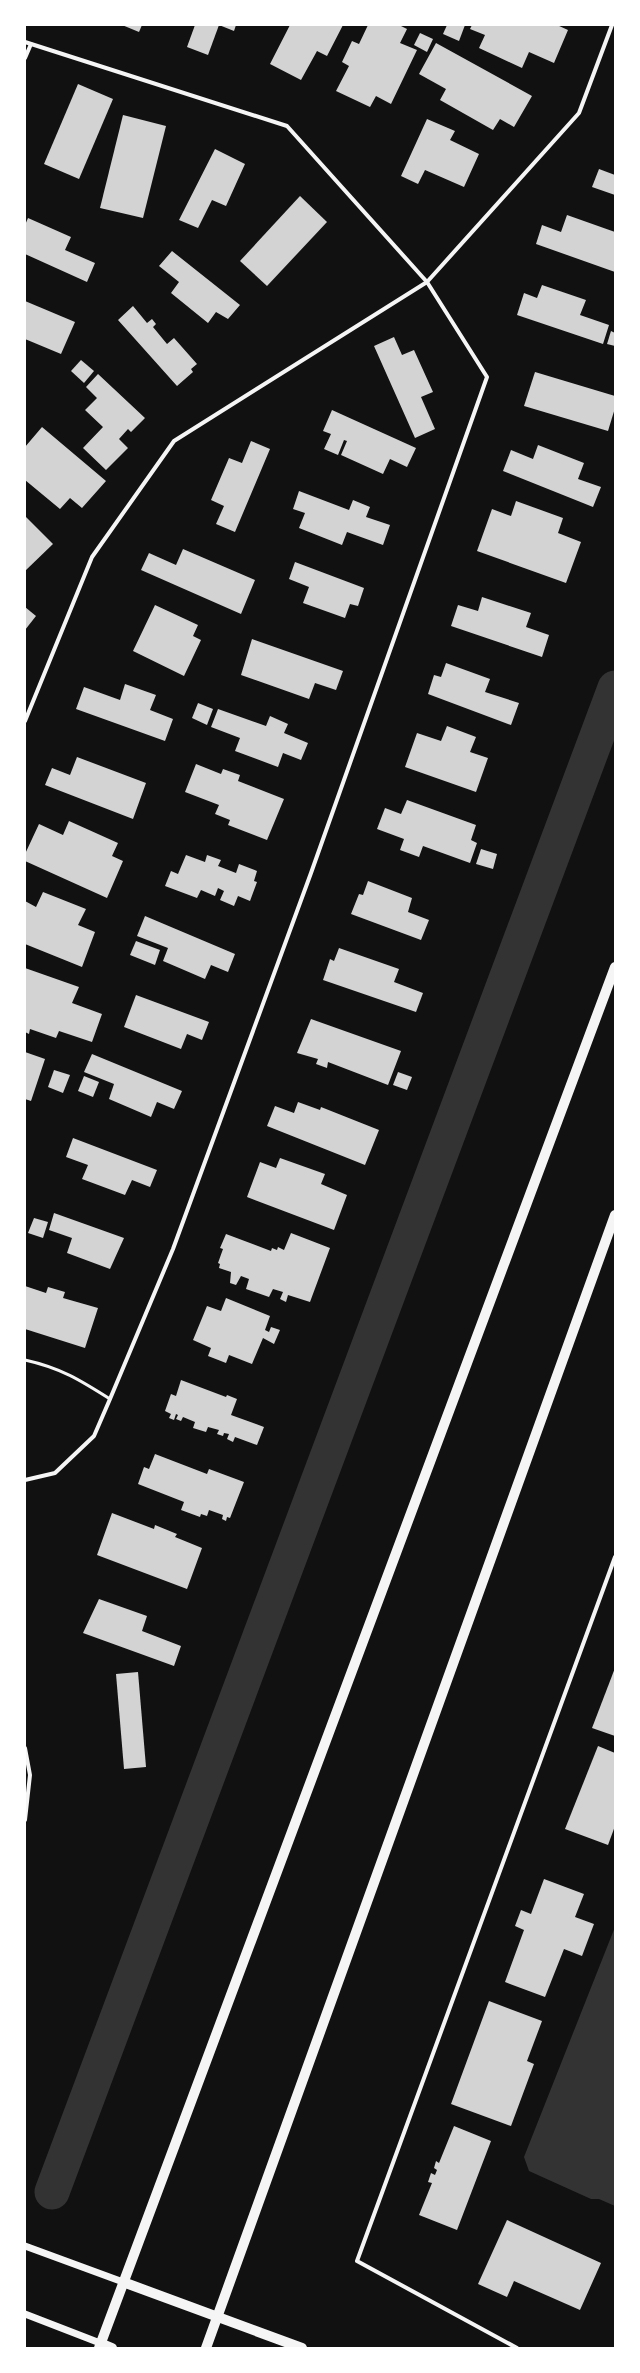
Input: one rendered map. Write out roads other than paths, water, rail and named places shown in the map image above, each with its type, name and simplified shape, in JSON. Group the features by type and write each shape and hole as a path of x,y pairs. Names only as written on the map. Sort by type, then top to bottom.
{"main road":[{"path":"112,2348 100,2346 123,2282 615,967"},
{"path":"206,2348 615,1215"},
{"path":"123,2282 302,2348"}],"street":[{"path":"25,721 92,557 174,441 427,282 578,113 612,25"},
{"path":"25,42 287,126 427,282 487,377 311,873 186,1213 110,1399 94,1436 55,1472 25,1480"},
{"path":"25,58 30,44"},
{"path":"517,2348 357,2261 615,1557"},
{"path":"25,1748 30,1775 25,1820"},
{"path":"25,2246 123,2282"},
{"path":"25,2314 100,2346"}],"lane":[{"path":"25,1360 58,1368 75,1376 110,1399"}],"waterway":[{"path":"52,2192 615,688"}]}
